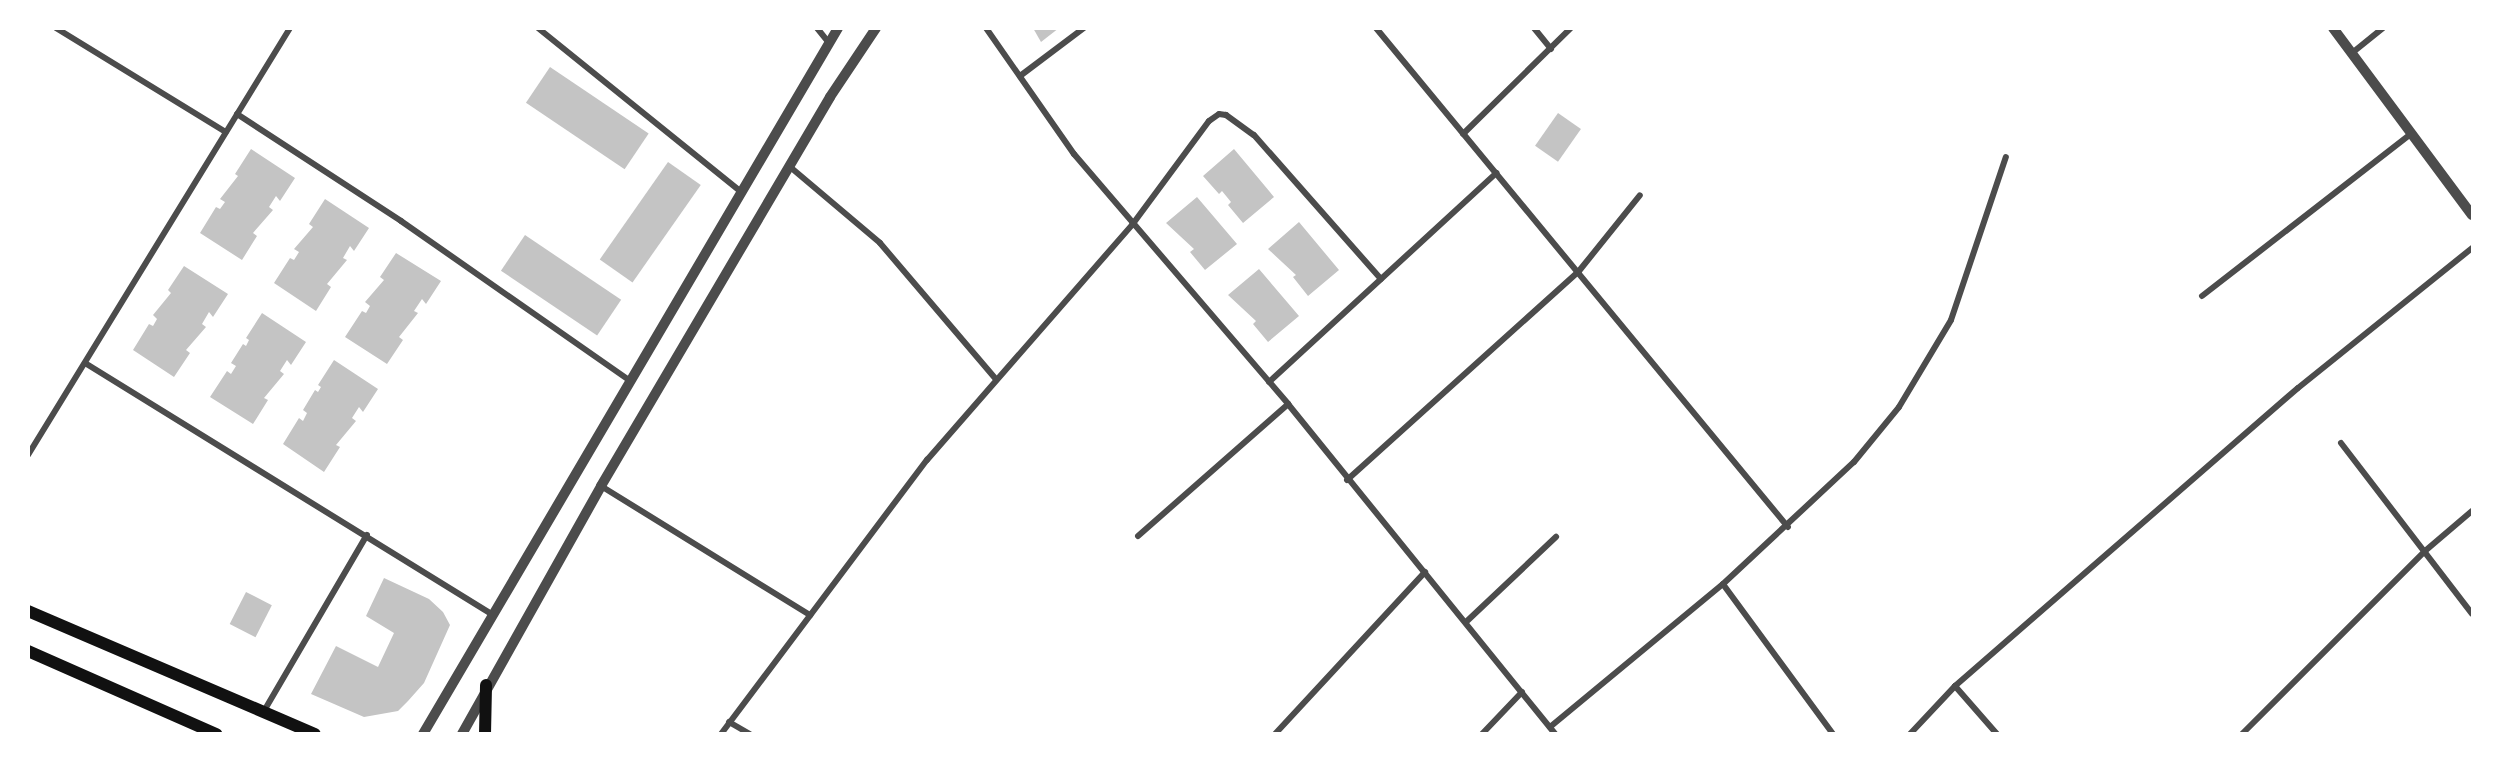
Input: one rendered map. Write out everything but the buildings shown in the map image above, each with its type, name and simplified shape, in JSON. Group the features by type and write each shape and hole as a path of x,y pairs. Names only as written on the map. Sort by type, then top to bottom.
{"main road":[{"path":"28,611 315,734"},
{"path":"28,651 216,734"},
{"path":"485,734 486,686"}],"street":[{"path":"56,28 226,132"},
{"path":"28,455 290,28"},
{"path":"538,28 741,192"},
{"path":"817,28 829,43"},
{"path":"423,734 838,28"},
{"path":"462,734 486,686 789,166 876,28"},
{"path":"986,28 1074,154 1132,225 1269,382 1347,480 1466,621 1555,734"},
{"path":"1020,76 1084,28"},
{"path":"1376,28 1579,271 1788,527"},
{"path":"1534,28 1551,49"},
{"path":"1463,134 1571,28"},
{"path":"2333,28 2472,215"},
{"path":"2352,53 2383,28"},
{"path":"237,114 401,221 630,381"},
{"path":"721,734 927,460 995,378 1132,225 1195,136 1219,114 1226,115 1254,135 1381,279"},
{"path":"2202,296 2412,133"},
{"path":"1550,727 1724,584 1788,527 1854,462 1899,407 1951,320 2007,157"},
{"path":"789,166 880,243 995,378"},
{"path":"1269,382 1496,173"},
{"path":"1347,480 1579,271 1640,195"},
{"path":"1910,734 1955,686 2298,388 2472,248"},
{"path":"85,363 492,614"},
{"path":"1138,536 1288,405"},
{"path":"2341,443 2472,614"},
{"path":"602,486 810,615"},
{"path":"2242,734 2425,551 2472,511"},
{"path":"264,711 367,535"},
{"path":"1466,621 1556,537"},
{"path":"1275,734 1425,572"},
{"path":"1724,584 1833,734"},
{"path":"1955,686 1997,734"},
{"path":"1482,734 1522,692"},
{"path":"729,722 750,734"}]}
